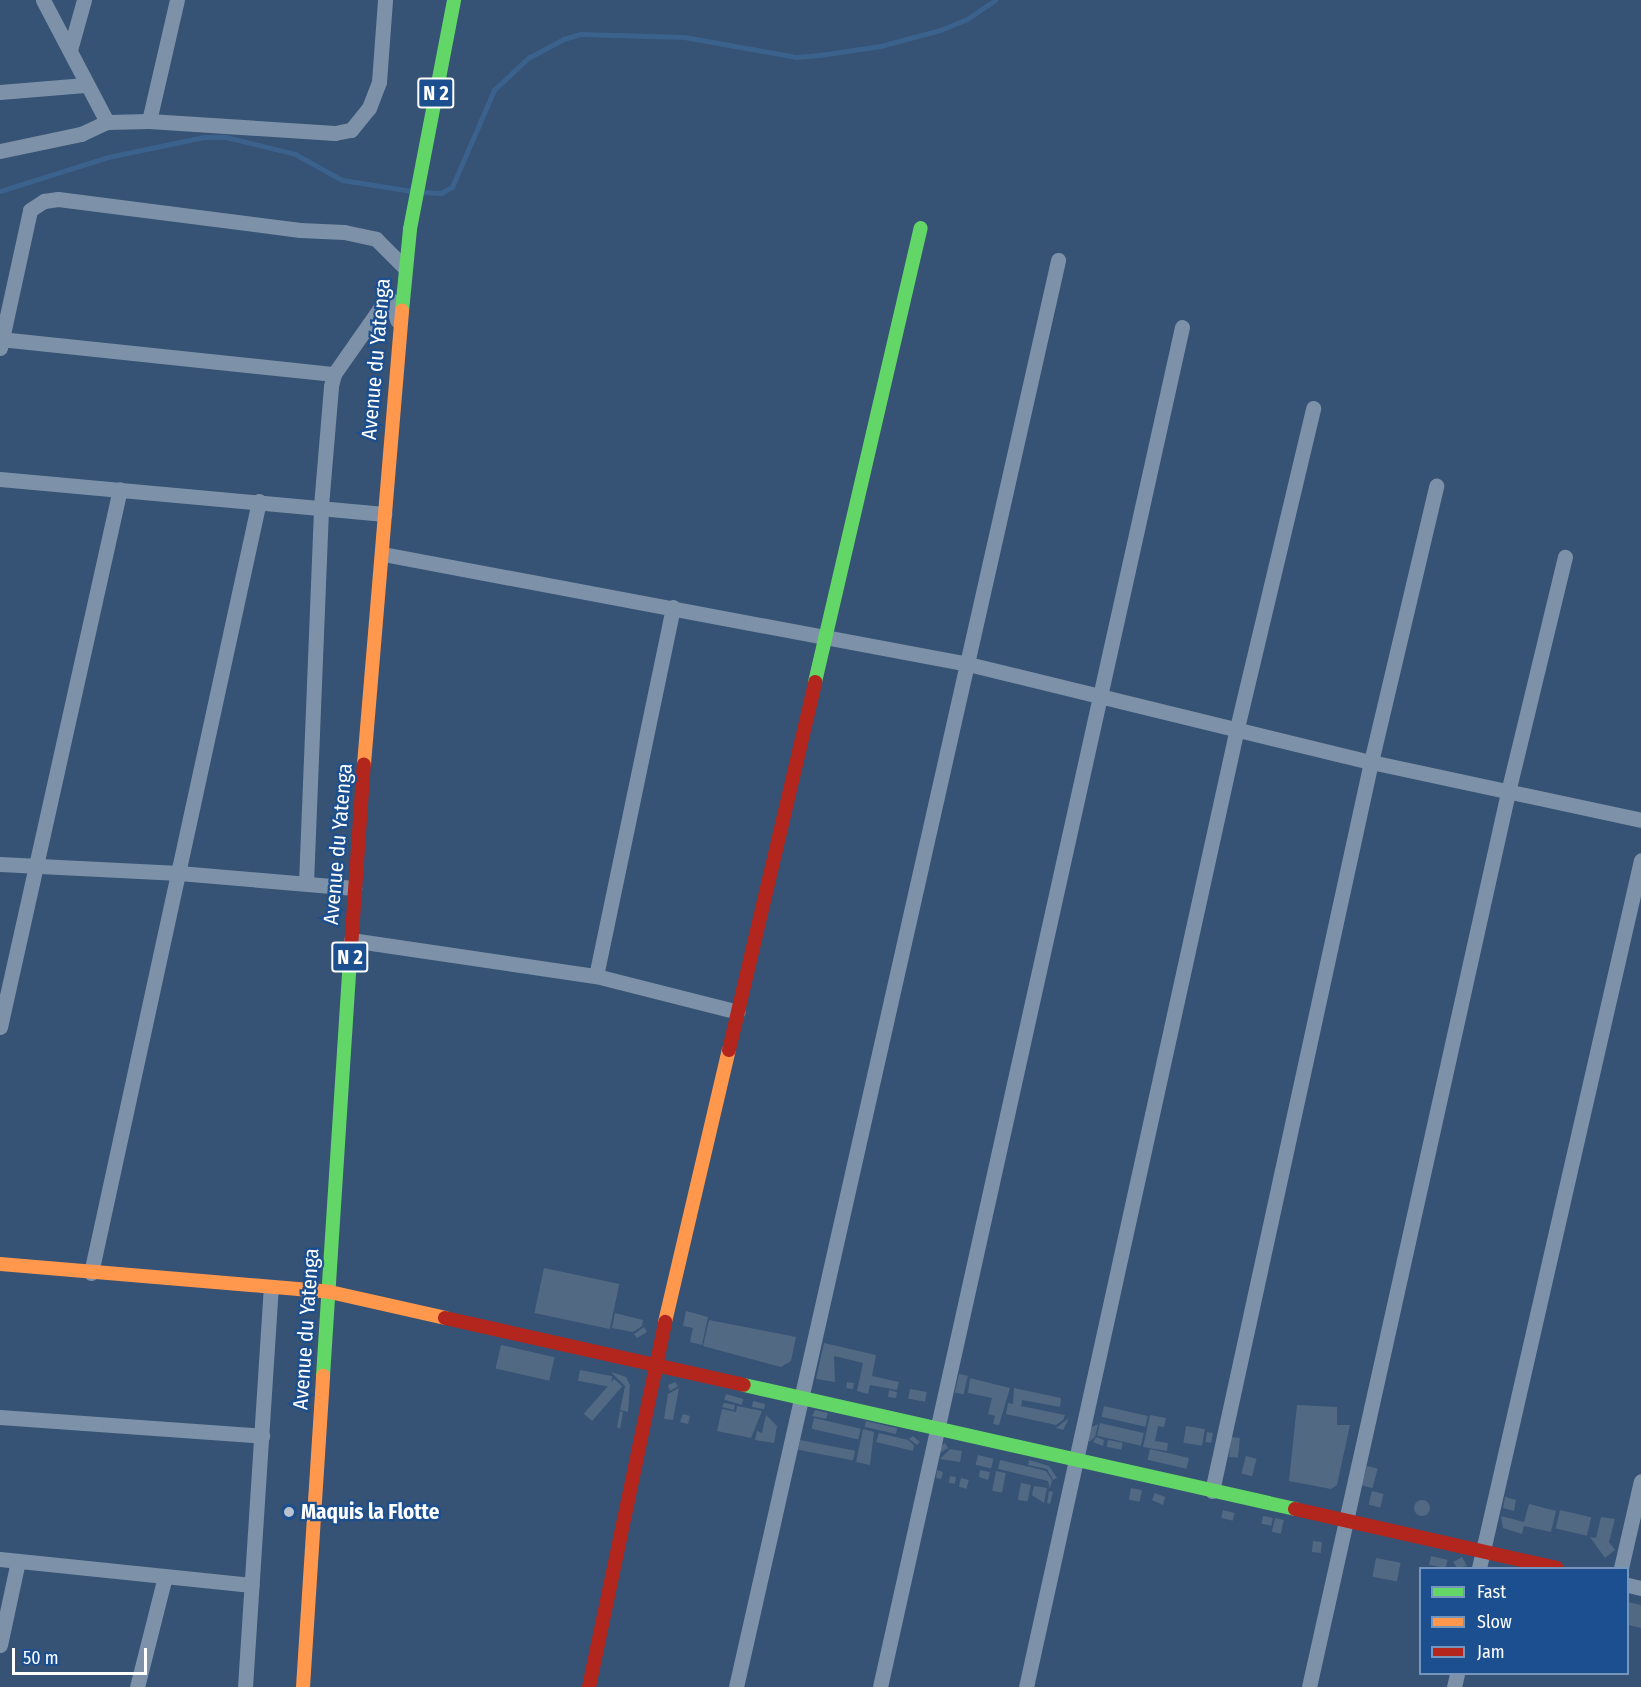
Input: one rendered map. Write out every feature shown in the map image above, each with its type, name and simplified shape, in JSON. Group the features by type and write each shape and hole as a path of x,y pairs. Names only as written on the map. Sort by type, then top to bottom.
{"street":[{"path":"43,0 70,50 85,86 106,122"},
{"path":"70,50 84,0"},
{"path":"149,121 177,0"},
{"path":"0,151 81,134 106,122 149,121 334,133 351,130 369,108 380,82 385,0"},
{"name":"Avenue du Yatenga","path":"303,1687 354,888 383,554 384,514 399,327 410,229 421,186 454,0"},
{"path":"0,92 85,86"},
{"path":"334,374 1,342 30,210 58,199 354,234 376,239 405,268"},
{"path":"589,1687 655,1366 921,228"},
{"path":"736,1687 1058,260"},
{"path":"306,882 321,506 334,374 381,307 392,301 399,327"},
{"path":"880,1687 934,1428 1182,327"},
{"path":"1026,1687 1238,728 1313,408"},
{"path":"0,478 321,506 384,514"},
{"path":"1212,1491 1371,762 1436,486"},
{"path":"0,1027 120,489"},
{"path":"91,1274 179,873 218,677 259,501"},
{"path":"383,554 968,664 1371,762 1509,788 1641,820"},
{"path":"1310,1687 1509,788 1565,557"},
{"path":"596,976 673,607"},
{"path":"1479,1567 1641,860"},
{"path":"0,864 179,873 306,882 354,888"},
{"path":"351,940 596,976 738,1012"},
{"path":"0,1264 91,1274 330,1292 1547,1567"},
{"path":"246,1687 271,1288"},
{"path":"0,1417 262,1436"},
{"path":"1621,1567 1641,1481"},
{"path":"0,1559 252,1585"},
{"path":"0,1645 18,1561"},
{"path":"137,1687 165,1576"}],"building":[{"path":"544,1268 619,1284 610,1329 534,1313"},
{"path":"686,1311 708,1317 702,1345 690,1342 693,1328 683,1326"},
{"path":"615,1313 643,1320 642,1326 633,1332 612,1328"},
{"path":"709,1320 796,1337 791,1361 781,1367 703,1346"},
{"path":"644,1327 647,1332 637,1338 634,1334"},
{"path":"824,1343 876,1355 872,1376 899,1382 897,1390 870,1385 868,1394 857,1391 863,1363 834,1356 835,1382 816,1379"},
{"path":"501,1345 555,1357 549,1381 496,1368"},
{"path":"580,1370 612,1376 610,1387 578,1381"},
{"path":"611,1372 626,1377 630,1385 628,1412 620,1410 625,1386"},
{"path":"959,1374 968,1376 963,1395 955,1393"},
{"path":"970,1378 1010,1388 999,1425 993,1424 995,1416 988,1414 992,1398 968,1393"},
{"path":"614,1379 622,1386 592,1421 584,1414"},
{"path":"675,1382 678,1386 670,1391 668,1385"},
{"path":"847,1382 854,1383 853,1389 846,1388"},
{"path":"679,1388 673,1420 664,1419 668,1394"},
{"path":"1014,1388 1061,1398 1060,1407 1022,1400 1021,1406 1065,1415 1063,1420 1056,1425 1006,1414 1008,1403 1013,1404"},
{"path":"910,1389 927,1392 925,1402 908,1399"},
{"path":"889,1390 897,1392 896,1398 888,1397"},
{"path":"726,1394 743,1399 742,1405 724,1400"},
{"path":"753,1401 765,1404 764,1409 752,1407"},
{"path":"724,1403 735,1405 734,1410 722,1407"},
{"path":"1297,1405 1337,1407 1337,1425 1350,1425 1337,1485 1331,1489 1289,1481"},
{"path":"737,1406 762,1411 751,1438 717,1431 722,1409 736,1412"},
{"path":"1104,1406 1148,1416 1145,1427 1102,1417"},
{"path":"815,1410 828,1413 826,1419 812,1416"},
{"path":"620,1411 623,1412 620,1429 617,1427"},
{"path":"683,1414 690,1416 688,1424 680,1422"},
{"path":"766,1415 777,1426 774,1443 755,1440 757,1431 762,1433"},
{"path":"1150,1415 1166,1418 1164,1427 1158,1426 1155,1441 1168,1443 1167,1451 1143,1447"},
{"path":"814,1418 861,1429 858,1440 812,1429"},
{"path":"1069,1418 1063,1430 1056,1428"},
{"path":"866,1421 897,1428 896,1434 865,1427"},
{"path":"1100,1423 1144,1433 1141,1446 1097,1436"},
{"path":"1098,1424 1095,1437 1089,1442 1083,1431"},
{"path":"1186,1426 1205,1429 1202,1446 1183,1443"},
{"path":"863,1429 874,1432 870,1465 856,1462"},
{"path":"1207,1432 1213,1433 1211,1443 1205,1442"},
{"path":"879,1433 908,1440 914,1445 913,1451 876,1442"},
{"path":"913,1436 920,1442 917,1445 909,1439"},
{"path":"1096,1437 1104,1440 1103,1446 1093,1442"},
{"path":"1231,1437 1240,1438 1238,1458 1229,1457"},
{"path":"800,1440 855,1451 853,1461 798,1450"},
{"path":"1108,1440 1123,1443 1121,1450 1107,1447"},
{"path":"945,1443 948,1448 940,1453 937,1449"},
{"path":"950,1449 962,1451 960,1462 940,1459"},
{"path":"1150,1449 1189,1458 1187,1469 1148,1460"},
{"path":"978,1455 994,1459 991,1469 976,1465"},
{"path":"1246,1456 1257,1459 1252,1476 1241,1473"},
{"path":"1000,1460 1046,1471 1052,1480 1050,1489 1048,1481 998,1469"},
{"path":"1029,1460 1049,1466 1057,1478 1053,1480 1047,1469 1028,1465"},
{"path":"1367,1466 1378,1469 1372,1488 1362,1485"},
{"path":"937,1470 943,1472 941,1479 936,1478"},
{"path":"980,1470 990,1472 988,1480 979,1477"},
{"path":"996,1471 1006,1473 1002,1493 992,1491"},
{"path":"950,1476 956,1477 955,1484 949,1483"},
{"path":"961,1478 969,1480 967,1489 959,1487"},
{"path":"1021,1483 1031,1485 1028,1502 1018,1500"},
{"path":"1034,1486 1047,1488 1044,1503 1032,1495"},
{"path":"1131,1488 1142,1490 1140,1502 1129,1500"},
{"path":"1049,1491 1053,1492 1050,1504 1047,1503"},
{"path":"1372,1491 1384,1494 1380,1507 1369,1505"},
{"path":"1155,1493 1165,1497 1163,1505 1152,1500"},
{"path":"1505,1497 1516,1500 1514,1511 1503,1508"},
{"path":"1419,1500 1425,1500 1430,1508 1428,1514 1419,1516 1414,1511 1414,1505"},
{"path":"1529,1504 1556,1511 1551,1532 1524,1526 1522,1534 1503,1528 1501,1516 1524,1522"},
{"path":"1223,1510 1235,1513 1233,1521 1221,1518"},
{"path":"1560,1510 1591,1517 1587,1536 1556,1529"},
{"path":"1263,1516 1273,1518 1271,1526 1261,1524"},
{"path":"1601,1517 1615,1519 1609,1542 1615,1550 1605,1558 1590,1537 1596,1538"},
{"path":"1275,1518 1284,1520 1281,1534 1272,1532"},
{"path":"1313,1541 1322,1542 1321,1553 1312,1552"},
{"path":"1431,1556 1448,1560 1446,1567 1429,1565"},
{"path":"1462,1557 1467,1566 1456,1567 1453,1562"},
{"path":"1376,1558 1401,1563 1397,1581 1372,1577"},
{"path":"1629,1602 1641,1605 1641,1628 1629,1625"}],"waterway":[{"path":"421,192 441,193 452,187 494,90 528,58 563,39 581,34 684,37 796,57 820,55 880,46 940,30 967,19 995,0"},
{"path":"0,191 108,157 204,137 226,137 295,154 342,180 412,191"}],"traffic: fast":[{"path":"402,311 410,229 454,0"},
{"path":"815,682 921,228"},
{"path":"323,1376 350,962"},
{"path":"744,1385 1295,1509"}],"traffic: slow":[{"path":"364,764 402,311"},
{"path":"665,1322 729,1050"},
{"path":"0,1264 330,1292 445,1318"},
{"path":"303,1687 323,1376"}],"traffic: jam":[{"path":"729,1050 815,682"},
{"path":"350,962 364,764"},
{"path":"445,1318 744,1385"},
{"path":"589,1687 665,1322"},
{"path":"1295,1509 1552,1567"}],"place":[{"name":"Maquis la Flotte","path":"289,1512"}]}
